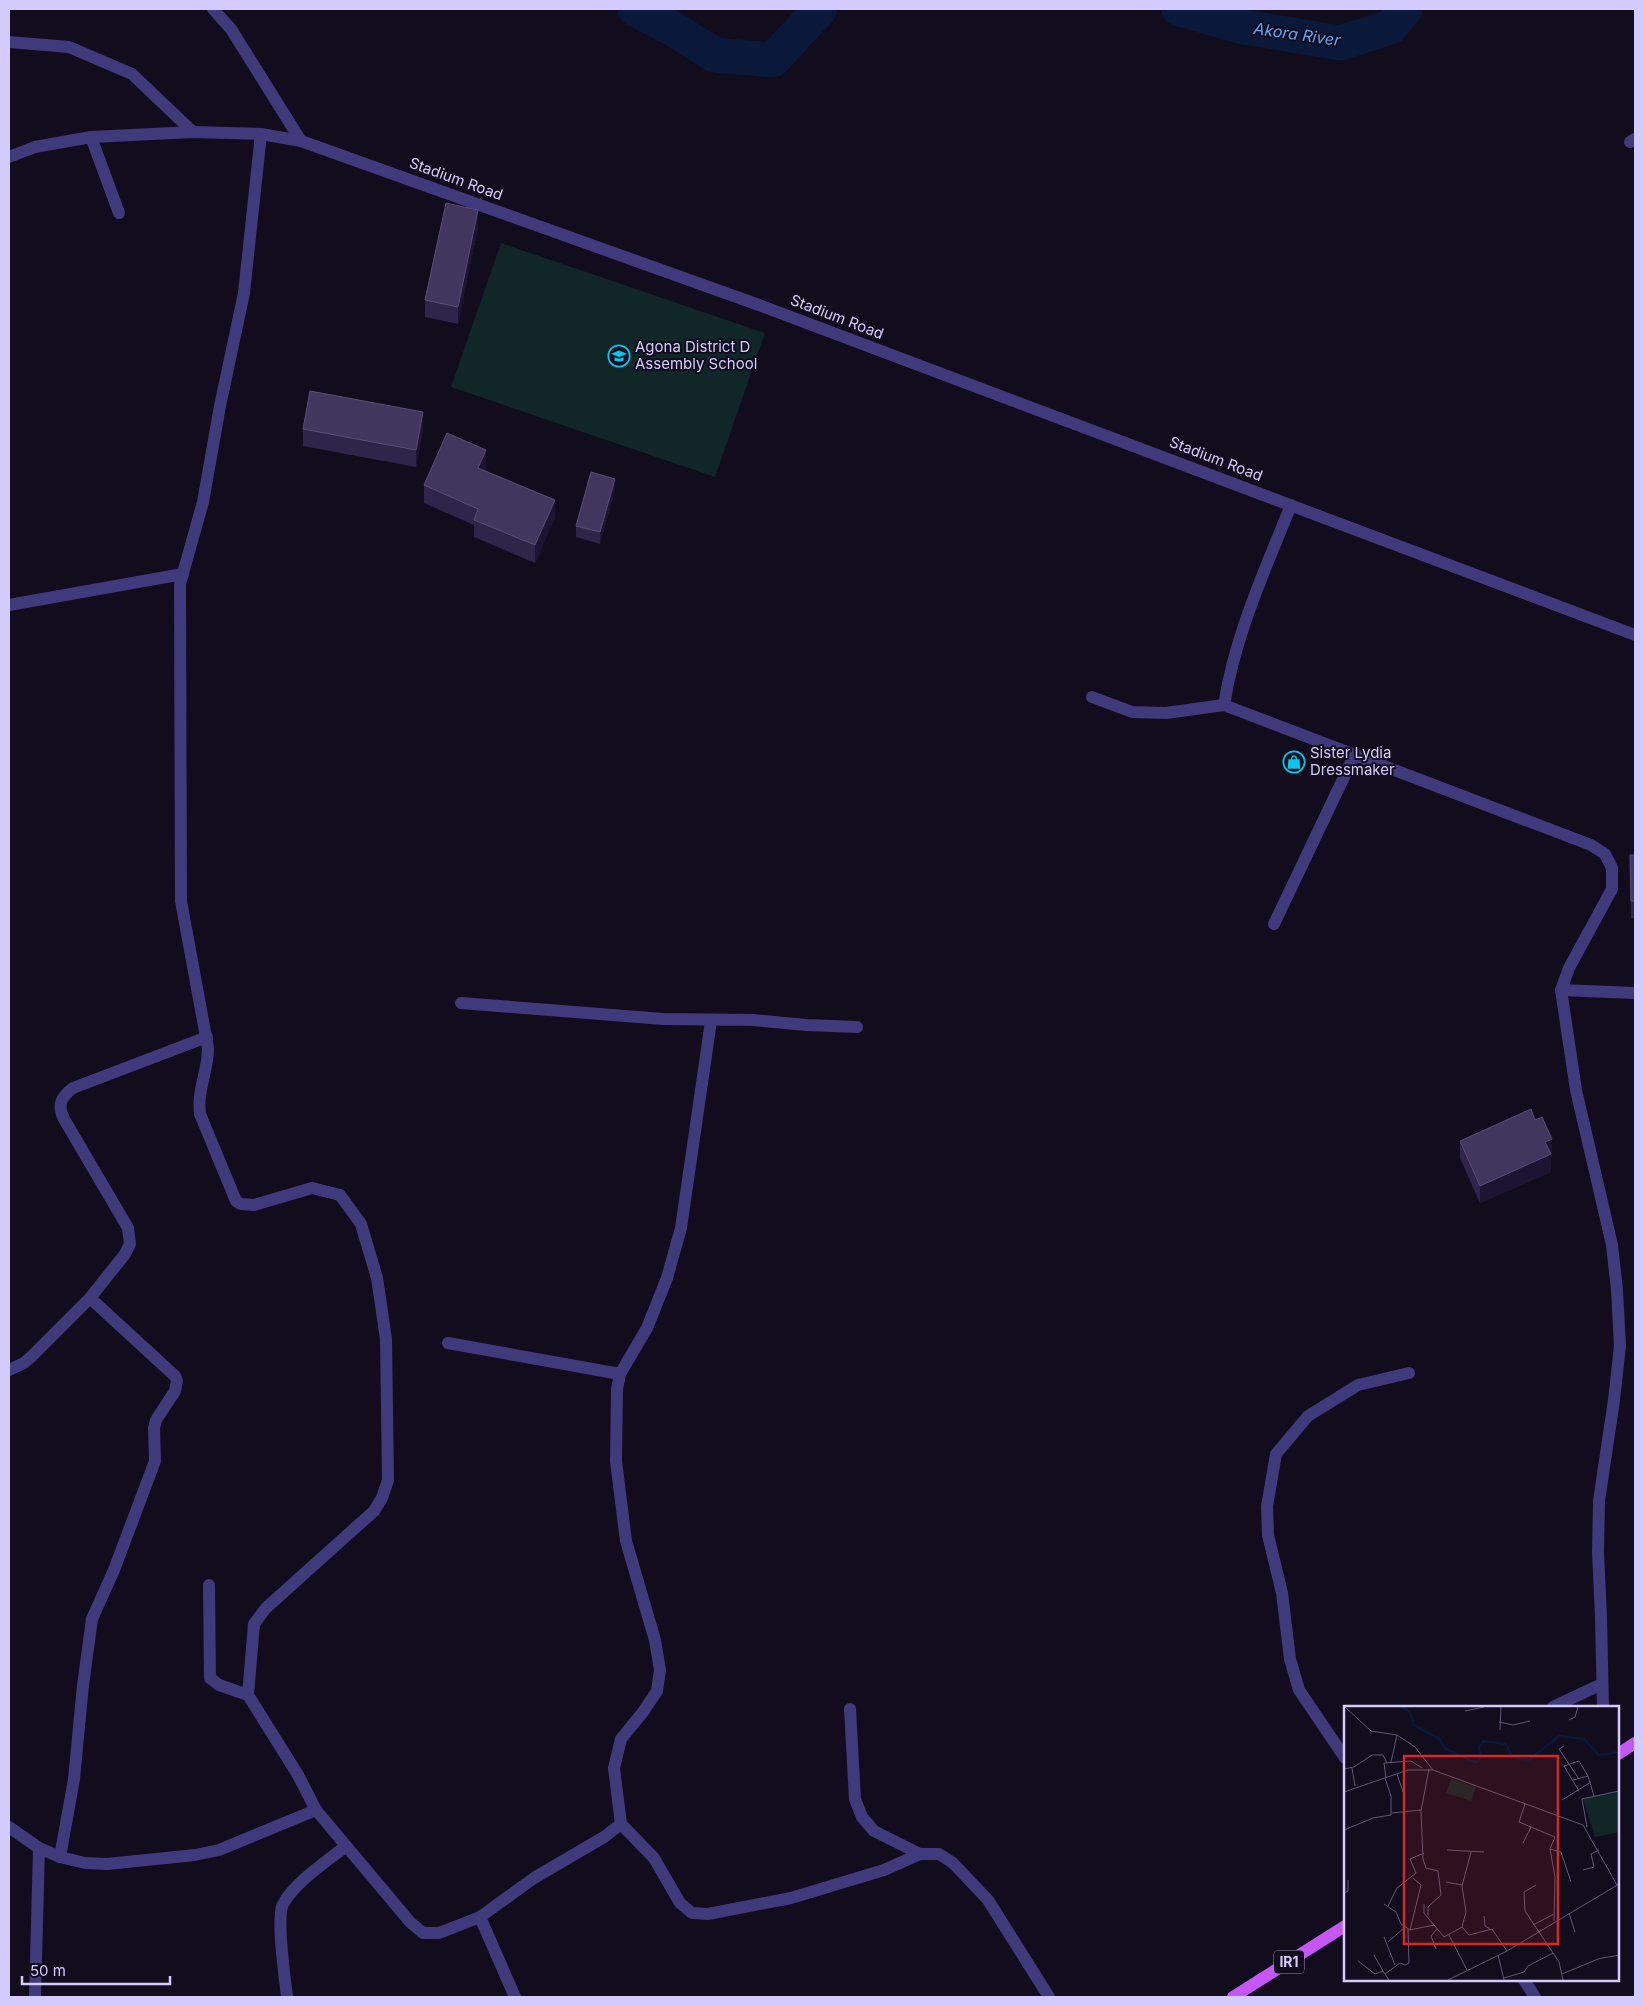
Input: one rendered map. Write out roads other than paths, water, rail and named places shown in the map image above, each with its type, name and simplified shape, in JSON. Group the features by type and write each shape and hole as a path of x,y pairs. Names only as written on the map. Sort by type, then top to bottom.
{"main road":[{"path":"1619,1753 1635,1743"},
{"name":"IR1","path":"1234,1997 1344,1927"}],"street":[{"path":"213,9 231,29 301,141"},
{"path":"9,42 69,47 132,74 193,132"},
{"name":"Stadium Road","path":"9,157 35,147 91,137 193,132 261,134 301,141 759,305 1635,635"},
{"path":"261,134 244,293 220,406 203,502 180,584 181,901 207,1037 208,1059 198,1098 200,1114 236,1200 241,1204 254,1205 312,1188 340,1195 361,1224 377,1278 386,1339 388,1480 382,1498 374,1511 258,1617 254,1624 248,1695 298,1775 316,1810 410,1922 423,1933 439,1933 480,1917 534,1878 604,1837 621,1824"},
{"path":"91,137 119,213"},
{"path":"1224,705 1229,672 1246,618 1292,505"},
{"path":"9,605 183,574"},
{"path":"1092,697 1132,712 1166,713 1224,705 1591,845 1605,854 1612,868 1612,889 1569,968 1562,990 1563,1013 1576,1090 1612,1246 1617,1290 1620,1346 1599,1501 1598,1552 1603,1706"},
{"path":"1274,924 1356,754"},
{"path":"1562,990 1635,993"},
{"path":"461,1003 711,1021 753,1020 857,1026"},
{"path":"711,1021 681,1228 667,1278 647,1328 620,1374 617,1389 616,1461 626,1541 656,1640 660,1670 657,1691 621,1740 616,1759 614,1768 621,1824 654,1858 680,1903 692,1913 708,1914 791,1898 884,1870 920,1854 940,1854 952,1863 988,1900 1049,1997"},
{"path":"9,1370 24,1363 32,1356 90,1298 125,1254 130,1244 128,1228 64,1119 60,1111 60,1101 73,1088 207,1037"},
{"path":"60,1857 74,1779 83,1685 92,1619 114,1570 155,1460 154,1428 156,1420 175,1392 178,1381 175,1376 90,1298"},
{"path":"448,1343 620,1374"},
{"path":"1344,1757 1299,1690 1290,1659 1282,1593 1268,1535 1267,1506 1276,1454 1308,1416 1358,1385 1409,1373"},
{"path":"209,1585 210,1678 219,1685 248,1695"},
{"path":"1555,1706 1602,1684"},
{"path":"850,1709 855,1799 862,1817 874,1831 920,1854"},
{"path":"9,1827 39,1848 60,1857 85,1863 107,1864 195,1856 219,1850 316,1810"},
{"path":"287,1997 281,1926 282,1906 297,1886 346,1846"},
{"path":"35,1997 39,1848"},
{"path":"480,1917 515,1997"},
{"path":"1525,1981 1535,1997"}],"waterway":[{"name":"Akora River","path":"635,9 673,29 715,55 773,60 820,9"},
{"name":"Akora River","path":"1179,9 1239,26 1340,43 1391,27 1405,9"}],"place":[{"name":"Agona District D Assembly School","path":"619,356"},
{"name":"Sister Lydia Dressmaker","path":"1294,762"}]}
